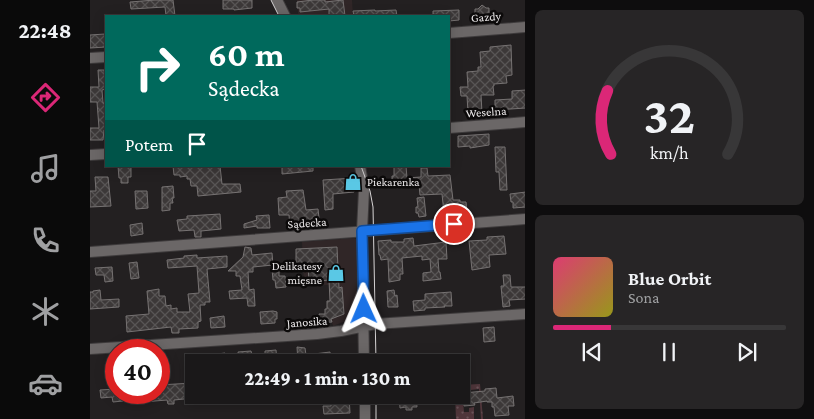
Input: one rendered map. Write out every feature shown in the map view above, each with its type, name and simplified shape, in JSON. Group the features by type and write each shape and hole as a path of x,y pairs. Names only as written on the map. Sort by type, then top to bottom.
{"street":[{"path":"277,0 284,15"},
{"name":"Gazdy","path":"450,33 525,27"},
{"path":"90,58 105,57"},
{"name":"Weselna","path":"450,128 525,122"},
{"path":"90,155 105,154"},
{"path":"360,167 364,190 362,231 364,354"},
{"name":"Sądecka","path":"90,252 525,219"},
{"name":"Janosika","path":"90,349 328,333 375,324 525,314"},
{"path":"365,404 365,419"}],"shaded area":[{"path":"297,0 352,0 353,15 299,15"},
{"path":"356,239 357,309 354,317 333,326 329,285 304,286 302,242"},
{"path":"480,384 483,419 481,419 479,389 470,390 470,385"},
{"path":"455,404 463,404 464,412 469,412 469,408 474,407 474,419 456,419"}],"building":[{"path":"173,0 175,15 166,15 165,7 131,9 130,2"},
{"path":"223,0 252,0 252,8 223,9"},
{"path":"343,0 345,15 329,15 329,9 300,12 300,8 297,8 297,2"},
{"path":"482,5 489,8 489,19 476,19 475,9"},
{"path":"396,10 397,15 354,15 353,11"},
{"path":"459,10 459,20 450,21 450,15 433,15 433,11"},
{"path":"105,34 105,47 90,48 90,35"},
{"path":"511,45 512,75 506,76 507,83 494,84 494,95 481,95 482,113 468,112 467,96 461,96 460,87 468,87 467,72 478,71 478,67 481,67 480,52 490,51 490,47"},
{"path":"98,70 104,70 105,89 102,90 103,103 105,103 105,130 103,140 90,140 90,128 99,128 97,102 90,102 90,87 99,87"},
{"path":"525,90 525,108 495,110 495,100 512,99 512,91"},
{"path":"489,134 489,145 470,148 470,146 458,147 458,136"},
{"path":"495,147 505,147 507,190 500,190 499,172 496,172"},
{"path":"118,167 131,167 131,177 128,177 128,183 121,183 121,178 119,178"},
{"path":"173,167 220,167 222,184 240,184 241,192 198,196 197,186 191,186 190,179 187,179 187,176 180,177 180,175 174,175"},
{"path":"282,167 313,167 313,171 282,174"},
{"path":"394,167 406,167 407,178 421,177 421,168 427,168 428,176 450,175 453,200 466,202 467,211 444,213 442,194 420,195 419,185 392,187 392,176 394,176"},
{"path":"95,177 108,177 111,206 90,207 90,191 96,191"},
{"path":"354,178 354,192 333,194 333,209 325,210 323,180"},
{"path":"173,186 174,198 172,198 173,203 170,203 170,210 162,211 162,187"},
{"path":"303,190 306,210 318,209 319,218 317,218 317,222 301,223 301,226 290,227 289,215 279,215 278,198 287,197 286,191"},
{"path":"135,191 147,191 148,208 136,209"},
{"path":"525,192 525,207 513,208 510,194"},
{"path":"424,197 426,216 419,217 418,213 416,213 416,207 418,207 417,198"},
{"path":"220,214 221,229 201,231 201,237 195,237 194,230 179,231 177,220 187,219 187,216"},
{"path":"269,215 270,228 257,228 257,226 244,228 244,224 257,220 256,216"},
{"path":"142,223 143,234 131,236 130,225"},
{"path":"504,236 506,254 489,255 490,267 472,270 469,241 487,240 487,237"},
{"path":"413,238 414,246 446,242 447,259 438,259 441,279 423,281 423,273 431,272 430,259 422,260 422,256 402,258 403,274 400,274 400,280 389,282 388,259 381,260 378,241 404,242 404,239"},
{"path":"245,247 251,248 252,255 272,253 273,265 253,267 253,272 248,272 249,290 254,289 255,306 248,306 247,298 230,299 229,291 242,290 240,276 236,276 236,271 228,271 243,257"},
{"path":"337,247 339,288 342,287 344,314 331,319 332,322 320,323 319,314 325,314 327,301 330,301 329,280 309,282 308,265 296,266 296,249"},
{"path":"197,255 197,258 227,256 227,267 207,269 210,302 200,305 201,321 198,322 198,328 179,329 179,333 172,333 171,327 127,332 126,316 149,314 147,291 159,289 159,296 165,296 166,306 171,305 171,309 177,308 177,312 190,312 188,294 199,293 197,266 168,268 167,260"},
{"path":"137,262 139,278 131,279 129,263"},
{"path":"112,267 113,281 105,282 104,275 96,275 95,268"},
{"path":"272,269 279,269 279,276 285,276 286,287 276,288"},
{"path":"503,275 510,275 511,287 525,287 525,299 509,300 510,306 503,307 501,286 504,286"},
{"path":"100,290 101,300 119,299 119,307 90,309 90,292"},
{"path":"394,290 395,296 397,295 398,307 388,307 387,291"},
{"path":"451,292 452,306 425,308 425,310 414,311 413,301 425,300 425,294"},
{"path":"260,312 277,312 275,323 261,324"},
{"path":"224,316 225,327 211,328 210,318"},
{"path":"494,327 495,341 484,342 483,328"},
{"path":"297,347 305,348 306,354 297,354"},
{"path":"276,350 276,354 265,354 265,351"},
{"path":"251,351 252,354 238,354 238,352"},
{"path":"330,352 330,354 314,354"},
{"path":"185,383 185,399 174,400 174,404 170,404 170,384"},
{"path":"496,388 497,398 513,396 514,406 508,406 509,415 495,416 492,402 487,401 464,406 464,404 470,404 470,392 485,391 485,389"},
{"path":"100,390 105,390 105,398 101,398"},
{"path":"331,404 350,404 350,413 324,414 323,406 331,406"},
{"path":"400,404 417,404 417,407 412,407 412,410 406,410 406,407 400,408"}],"tram line":[{"path":"271,0 278,15"},
{"path":"361,167 370,191 373,207 376,354"},
{"path":"376,404 376,419"}],"place":[{"name":"Piekarenka","path":"353,182"},
{"name":"Delikatesy mięsne","path":"336,273"}],"route":[{"path":"364,309 362,231 454,224"}]}
